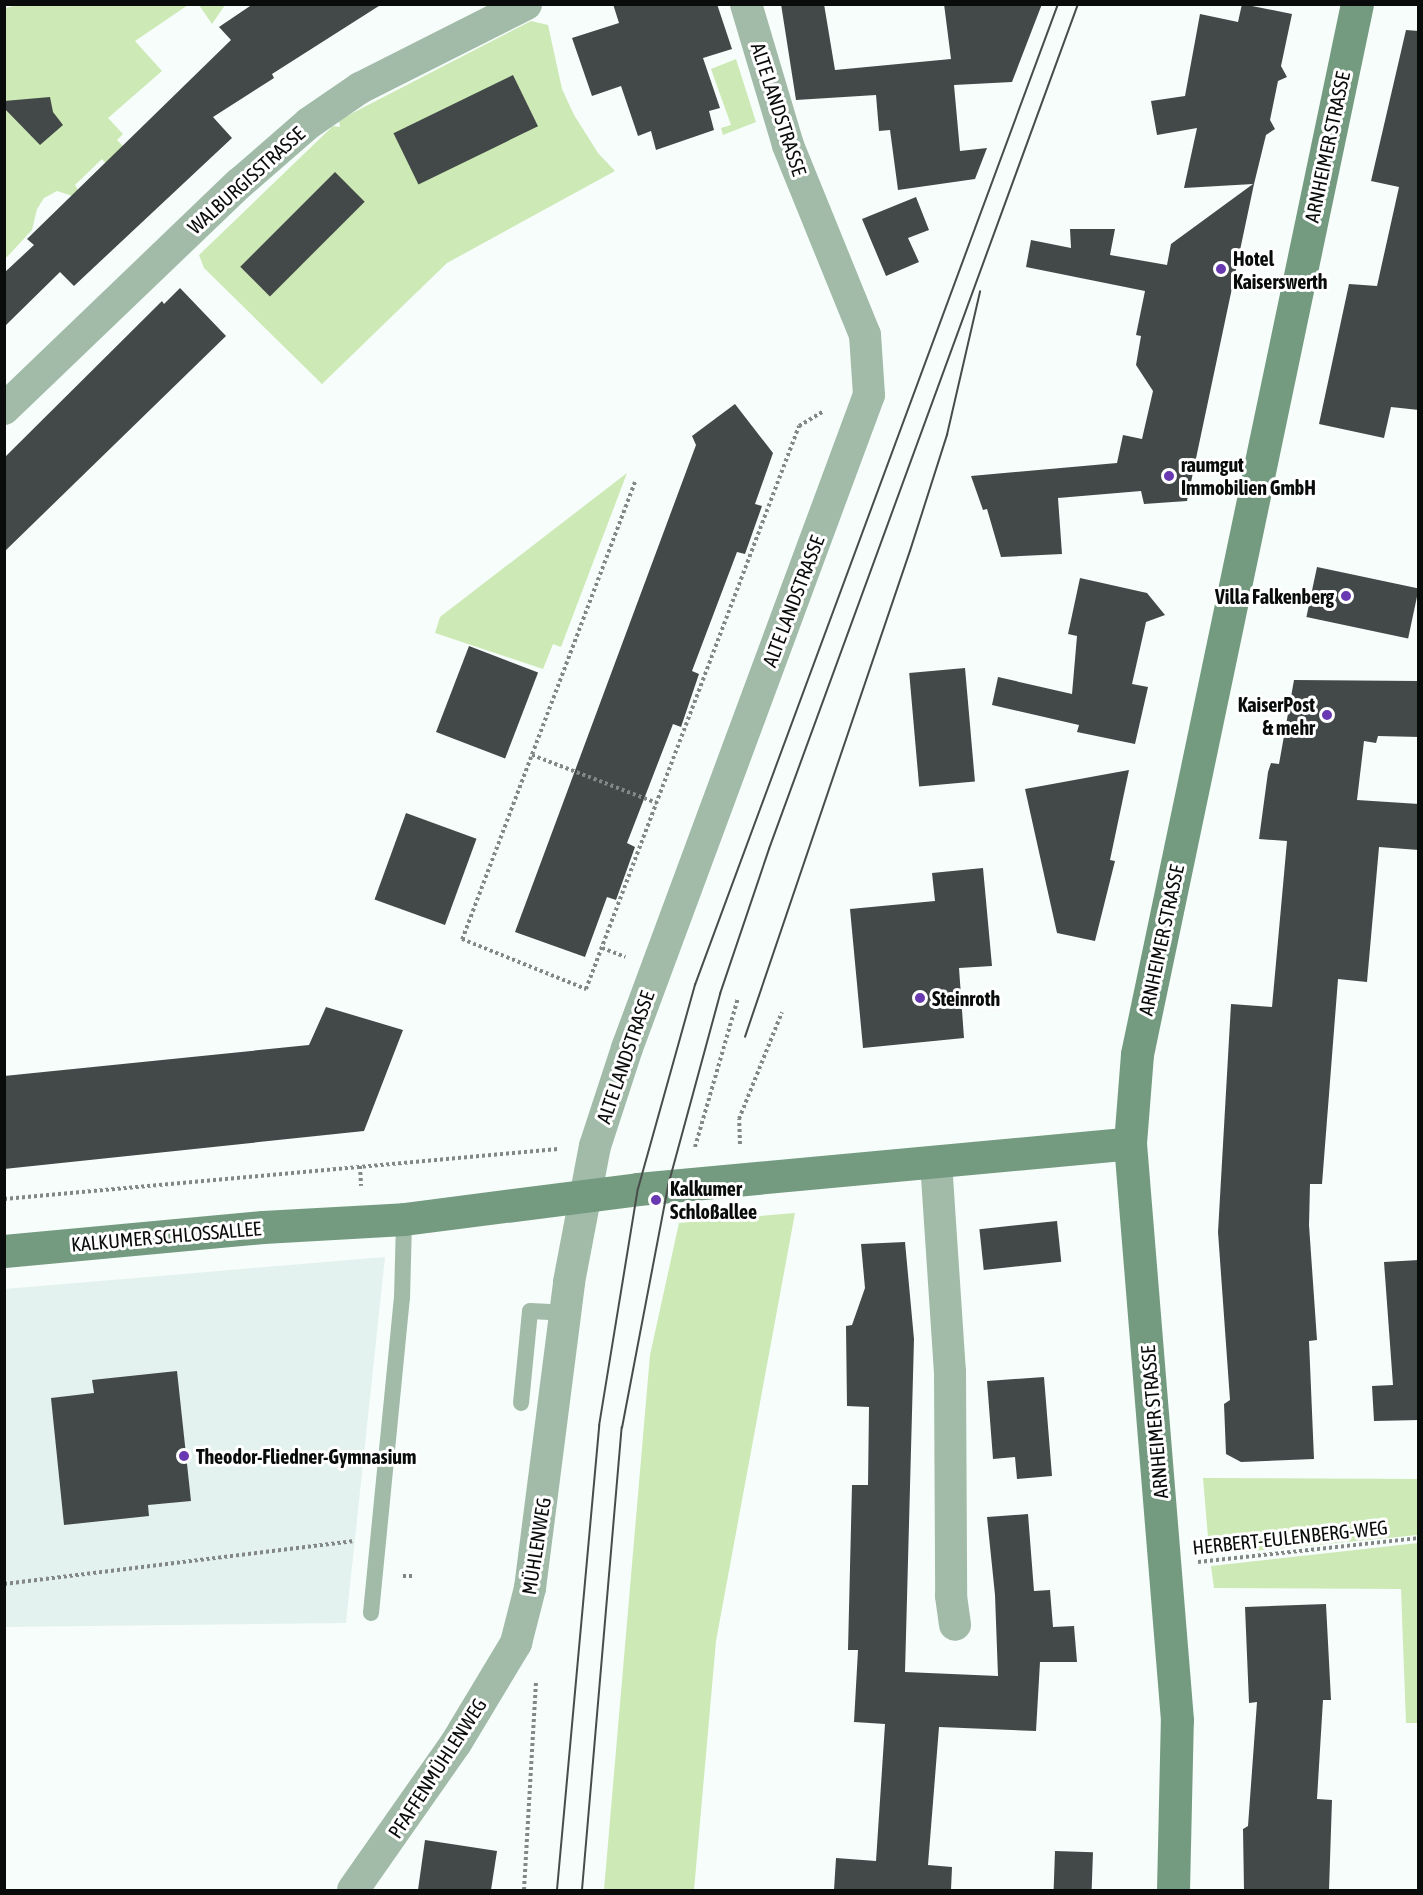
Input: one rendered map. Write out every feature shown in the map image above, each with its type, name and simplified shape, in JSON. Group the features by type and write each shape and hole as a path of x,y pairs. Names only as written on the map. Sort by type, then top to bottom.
{"main road":[{"name":"ARNHEIMER STRASSE","path":"1173,1890 1177,1720 1130,1143 1137,1054 1357,4"},
{"name":"KALKUMER SCHLOSSALLEE","path":"4,1251 262,1227 404,1219 684,1185 1130,1143"}],"street":[{"name":"WALBURGISSTRASSE","path":"4,409 240,183 309,123 360,88 526,4"},
{"name":"ALTE LANDSTRASSE","path":"583,1196 595,1146 631,1037 869,395 865,335 788,145 746,4"},
{"path":"936,1162 950,1371 951,1596 955,1625"},
{"name":"MÜHLENWEG","path":"516,1643 525,1612 544,1497 565,1313 583,1196"},
{"name":"PFAFFENMÜHLENWEG","path":"353,1890 450,1753 516,1643"}],"lane":[{"path":"371,1613 402,1298 404,1219"},
{"path":"521,1403 530,1311 565,1313"}],"path":[{"path":"635,482 462,939 586,989 799,426 832,407"},
{"path":"532,755 657,803"},
{"path":"684,1185 738,998"},
{"path":"743,1179 739,1119 782,1012"},
{"path":"4,1199 595,1146"},
{"path":"360,1166 361,1196"},
{"path":"4,1584 379,1537"},
{"name":"HERBERT-EULENBERG-WEG","path":"1166,1565 1419,1538"},
{"path":"516,1643 532,1669 538,1686 524,1890"}],"shaded area":[{"name":"Theodor-Fliedner-Gymnasium","path":"385,1257 346,1623 5,1627 5,1289"}],"green space":[{"path":"23,4 188,5 135,41 162,71 108,118 123,134 117,140 126,149 108,166 102,159 75,185 80,193 76,197 57,191 44,198 37,209 32,230 5,259 5,8"},
{"path":"199,5 225,5 212,24"},
{"path":"531,21 548,25 562,89 574,115 598,153 615,171 447,263 322,384 204,268 199,255 333,126 340,127 339,120"},
{"path":"736,59 756,122 723,135 721,128 731,125 711,69"},
{"path":"627,473 561,647 553,644 543,669 435,633 440,617"},
{"path":"795,1213 716,1641 694,1890 604,1890 650,1355 679,1223"},
{"path":"1203,1478 1418,1479 1418,1535 1244,1552 1222,1546 1208,1537"},
{"path":"1418,1543 1418,1723 1406,1723 1401,1589 1214,1588 1211,1566"}],"building":[{"path":"253,4 382,4 272,74 274,78 213,117 232,138 74,286 60,272 4,327 4,273 34,245 27,239 231,40 219,27"},
{"path":"613,4 717,4 732,49 703,58 720,108 709,111 714,130 656,150 651,131 638,136 621,86 592,96 572,38 619,23"},
{"path":"781,4 824,4 835,70 951,59 944,4 1042,4 1012,82 954,85 960,151 987,148 975,179 898,190 890,130 879,131 876,95 796,100"},
{"path":"1242,4 1292,14 1281,66 1287,77 1278,81 1270,120 1275,129 1266,135 1254,184 1187,501 1144,504 1141,491 1058,498 1062,554 1001,557 987,509 983,510 971,476 1117,463 1123,435 1142,439 1153,391 1136,365 1141,336 1136,335 1145,291 1026,267 1031,240 1071,248 1070,229 1115,229 1110,255 1167,265 1171,244 1253,184 1184,188 1197,128 1157,135 1151,101 1185,96 1200,14 1238,22"},
{"path":"1406,30 1419,31 1419,410 1391,407 1384,438 1319,424 1349,284 1377,286 1399,187 1371,181"},
{"path":"513,75 538,126 418,185 393,133"},
{"path":"50,97 53,112 63,125 40,145 4,108 4,101"},
{"path":"335,172 365,202 270,296 240,267"},
{"path":"916,197 929,230 908,238 919,262 886,276 862,219"},
{"path":"180,288 226,336 4,552 4,458 162,301 164,304"},
{"path":"735,404 773,453 755,504 762,506 745,554 737,552 692,671 699,674 681,727 673,724 627,843 635,847 616,900 607,897 585,957 515,932 696,445 692,436"},
{"path":"1317,567 1418,588 1408,639 1306,617"},
{"path":"1080,578 1147,593 1165,615 1146,622 1132,684 1148,687 1135,744 1077,732 1079,725 992,705 998,677 1072,694 1077,636 1068,634"},
{"path":"469,646 538,673 505,758 436,732"},
{"path":"965,668 975,782 919,786 909,673"},
{"path":"1294,680 1419,681 1419,737 1378,736 1376,743 1364,741 1357,800 1419,804 1419,850 1379,847 1367,982 1338,979 1322,1184 1310,1184 1309,1225 1317,1340 1309,1341 1314,1459 1241,1462 1226,1454 1224,1404 1230,1400 1218,1232 1231,1004 1272,1007 1287,841 1259,839 1268,772 1271,763 1279,764"},
{"path":"1129,770 1110,860 1115,861 1095,941 1057,933 1025,789"},
{"path":"406,813 476,839 445,925 375,899"},
{"path":"983,868 992,966 959,968 964,1038 863,1048 850,909 935,901 932,873"},
{"path":"326,1007 403,1030 364,1131 4,1169 4,1076 309,1045"},
{"path":"1057,1221 1061,1262 984,1270 979,1229"},
{"path":"905,1242 914,1339 905,1672 998,1676 995,1595 987,1517 1028,1514 1034,1591 1050,1590 1053,1627 1074,1626 1077,1662 1040,1662 1036,1731 939,1727 928,1865 952,1867 951,1890 834,1890 836,1858 876,1861 885,1724 854,1722 858,1650 848,1650 852,1485 868,1485 869,1407 847,1406 846,1326 852,1325 865,1288 861,1244"},
{"path":"1419,1260 1419,1420 1374,1421 1372,1386 1393,1385 1384,1262"},
{"path":"177,1371 191,1501 148,1505 149,1516 64,1525 51,1398 94,1393 92,1380"},
{"path":"1044,1377 1052,1476 1017,1479 1015,1457 993,1459 987,1381"},
{"path":"1326,1604 1331,1700 1323,1700 1317,1799 1332,1800 1329,1890 1244,1890 1243,1829 1248,1826 1257,1702 1249,1703 1245,1607"},
{"path":"425,1840 497,1851 491,1890 418,1890"},
{"path":"1055,1851 1093,1852 1092,1890 1054,1890"}],"tram line":[{"path":"557,1890 599,1426 638,1189 695,985 1058,4"},
{"path":"582,1890 622,1428 668,1186 720,994 769,849 1078,4"},
{"path":"745,1037 910,551 947,435 980,292"}],"place":[{"name":"Hotel Kaiserswerth","path":"1221,269"},
{"name":"raumgut Immobilien GmbH","path":"1169,476"},
{"name":"Villa Falkenberg","path":"1346,596"},
{"name":"KaiserPost & mehr","path":"1327,715"},
{"name":"Steinroth","path":"920,998"},
{"name":"Kalkumer Schloßallee","path":"656,1200"},
{"name":"Theodor-Fliedner-Gymnasium","path":"184,1456"}]}
